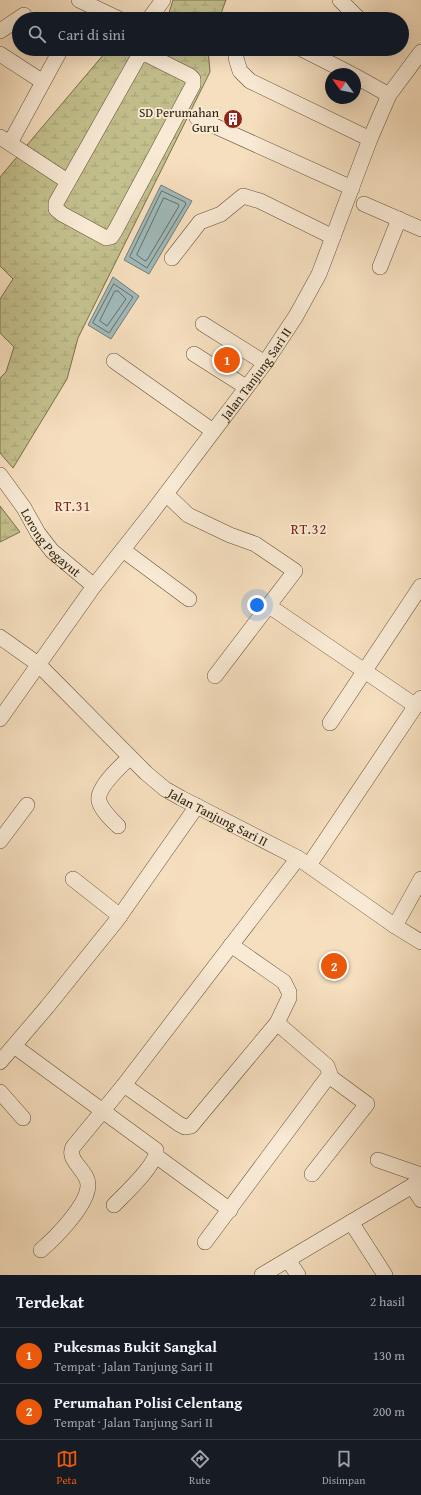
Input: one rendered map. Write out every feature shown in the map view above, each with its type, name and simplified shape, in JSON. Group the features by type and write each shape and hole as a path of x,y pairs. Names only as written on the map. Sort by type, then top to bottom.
{"street":[{"path":"79,0 104,12"},
{"path":"154,12 163,0"},
{"path":"340,0 352,12"},
{"path":"0,31 12,23"},
{"name":"Jalan Tanjung Sari II","path":"0,719 94,586 265,363 311,289 333,237 370,139 389,95 421,52"},
{"path":"0,54 43,82"},
{"path":"57,56 43,82 5,140 67,181"},
{"path":"139,56 57,199 56,209 103,237 111,237 192,85 192,77 152,56"},
{"path":"316,56 339,68"},
{"path":"236,58 240,71 250,81 370,139"},
{"path":"361,79 389,95"},
{"path":"197,118 352,188"},
{"path":"172,258 200,222 221,214 243,196 260,201 333,237"},
{"path":"364,204 421,229"},
{"path":"380,267 399,219"},
{"path":"203,324 265,363"},
{"path":"194,354 246,387"},
{"path":"114,361 213,431"},
{"name":"Lorong Pegayut","path":"0,476 12,491 38,534 52,552 94,586"},
{"path":"166,494 188,515 230,535 255,544 295,571 215,676"},
{"path":"123,550 189,599"},
{"path":"330,723 421,586"},
{"path":"41,1250 62,1230 85,1197 88,1190 87,1178 73,1160 71,1151 231,946 304,862 417,709 365,671 269,606"},
{"path":"0,636 38,664"},
{"name":"Jalan Tanjung Sari II","path":"38,664 165,789 304,862 395,926 421,942"},
{"path":"118,826 101,806 99,795 106,782 130,756"},
{"path":"3,831 27,805"},
{"path":"0,1062 120,916 197,806"},
{"path":"73,879 120,916"},
{"path":"395,926 421,879"},
{"path":"124,1085 179,1124 185,1127 191,1126 277,1023 289,998 286,986 280,978 231,946"},
{"path":"205,1242 329,1076 330,1072 327,1066 277,1023"},
{"path":"14,1046 156,1150 156,1156 146,1170 114,1206"},
{"path":"312,1174 366,1104 329,1076"},
{"path":"0,1092 23,1118"},
{"path":"156,1156 230,1210"},
{"path":"378,1160 418,1180"},
{"path":"418,1180 421,1200"},
{"path":"262,1275 352,1222 418,1180"},
{"path":"352,1222 385,1275"},
{"path":"288,1260 298,1275"}],"green space":[{"path":"173,0 226,0 222,12 169,12"},
{"path":"102,56 209,56 210,72 78,338 67,379 13,468 0,453 0,378 6,372 14,347 0,333 0,299 13,279 0,266 0,177"},
{"path":"0,506 20,532 0,542"}],"water":[{"path":"161,185 192,201 149,274 124,260"},
{"path":"113,277 139,296 111,339 88,325"}],"place":[{"name":"SD Perumahan Guru","path":"233,119"},
{"name":"Pukesmas Bukit Sangkal","path":"227,360"},
{"name":"Perumahan Polisi Celentang","path":"334,966"}],"district":[{"name":"RT.31","path":"73,506"},
{"name":"RT.32","path":"309,529"}]}
